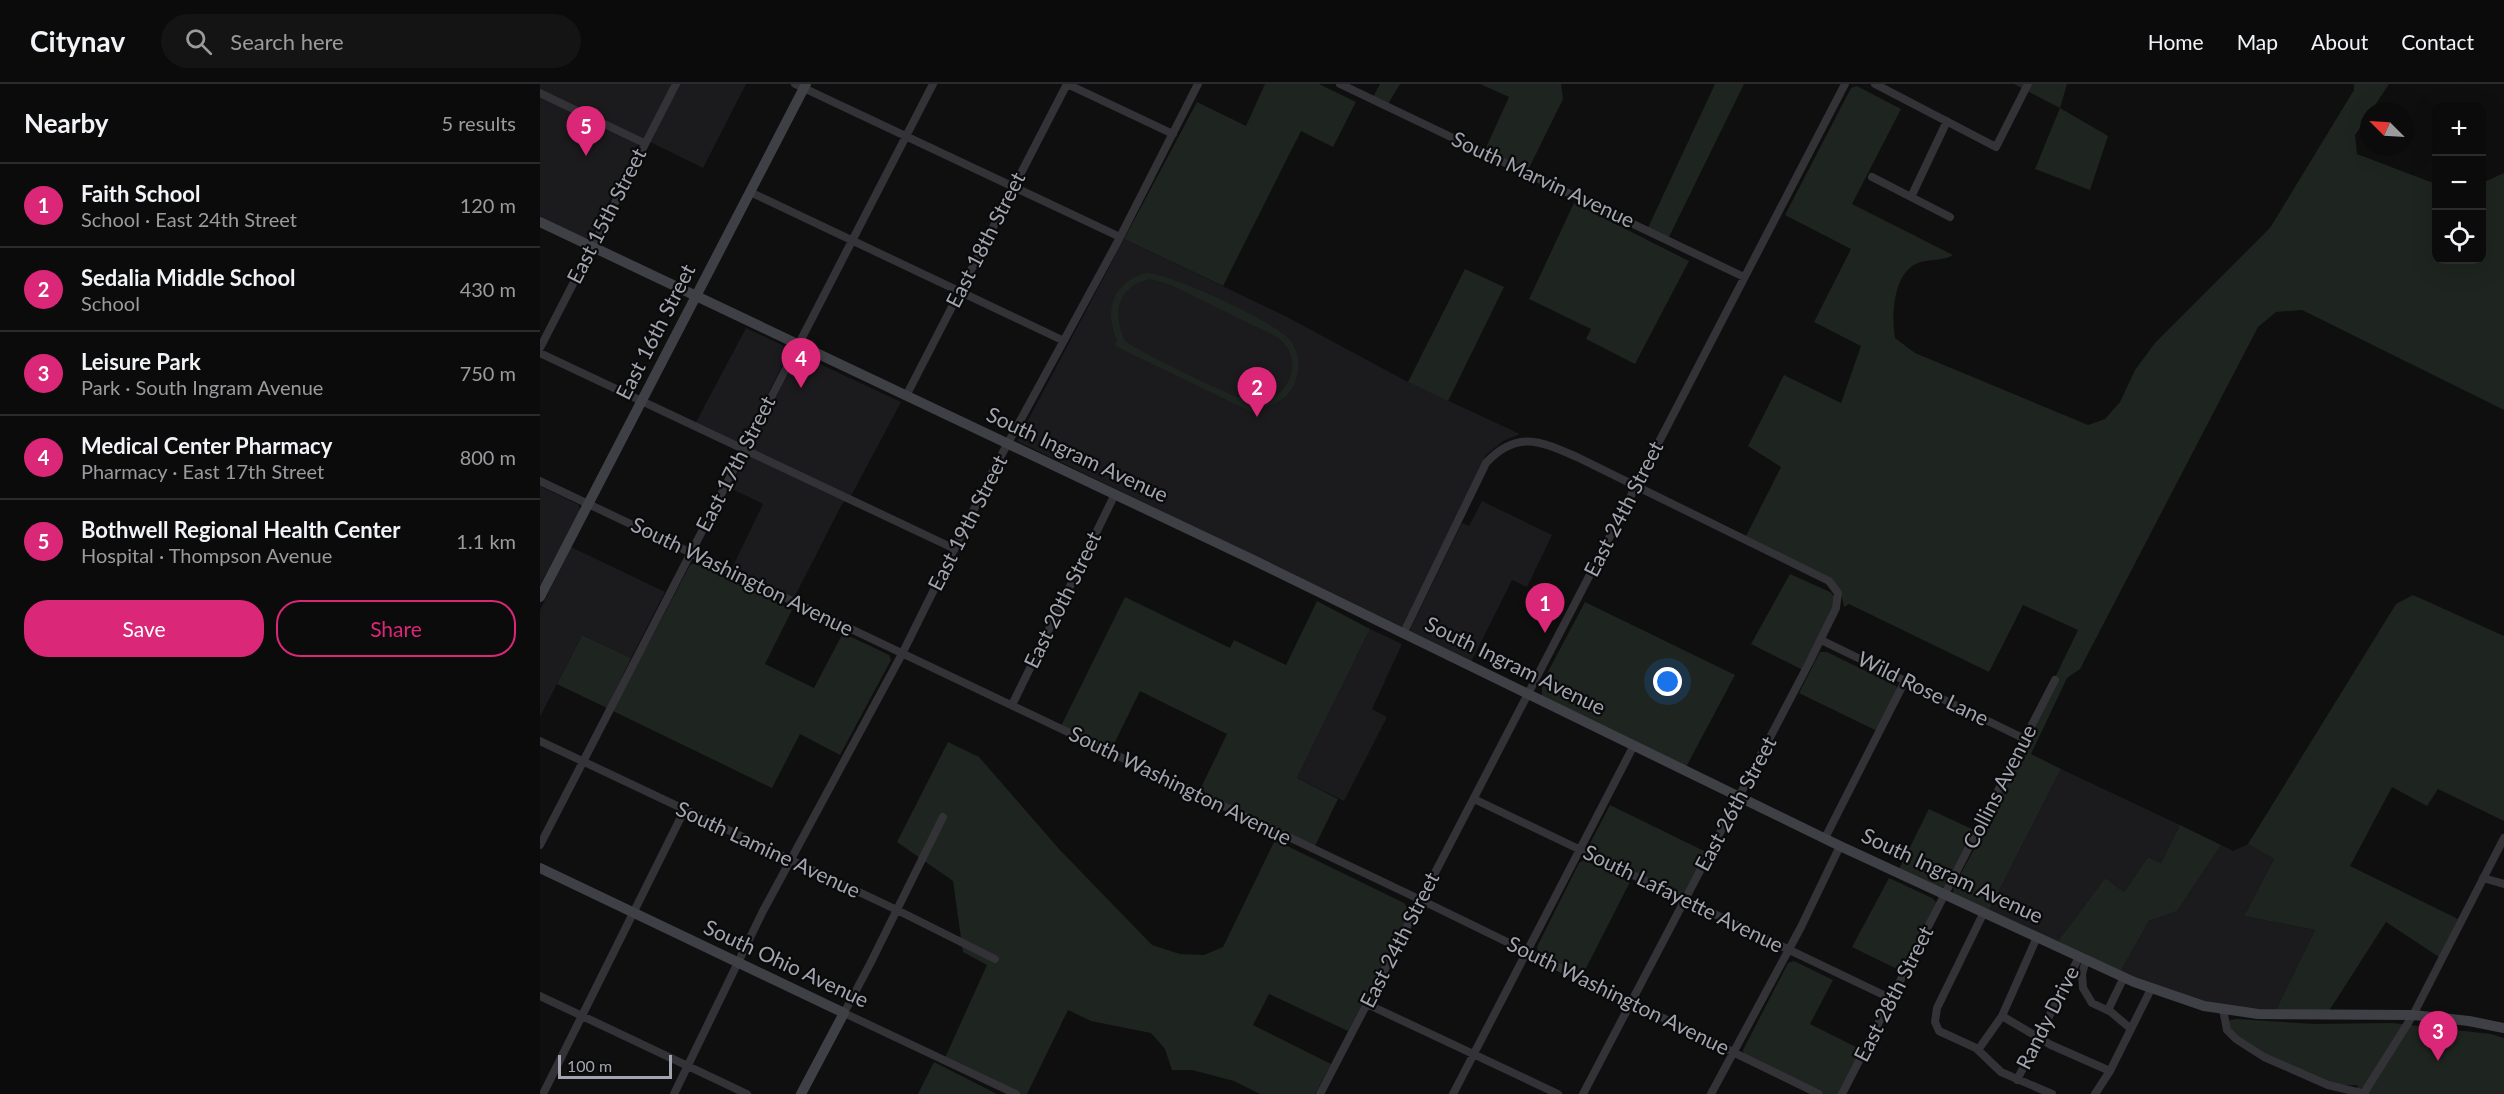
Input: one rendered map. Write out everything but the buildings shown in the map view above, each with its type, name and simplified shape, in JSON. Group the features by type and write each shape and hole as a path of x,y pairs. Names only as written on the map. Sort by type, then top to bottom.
{"main road":[{"name":"East 16th Street","path":"540,597 750,192 801,86"},
{"name":"South Ingram Avenue","path":"540,222 1115,494 1840,846 2151,989 2223,1009 2258,1014 2413,1015 2469,1021 2504,1028"},
{"name":"South Ohio Avenue","path":"540,868 844,1012"},
{"path":"801,1094 844,1012"}],"street":[{"name":"East 15th Street","path":"540,351 676,84"},
{"name":"East 17th Street","path":"540,845 581,761 933,84"},
{"path":"1067,84 1173,134"},
{"name":"East 18th Street","path":"906,396 1067,84"},
{"name":"East 19th Street","path":"674,1094 737,962 902,654 1008,443 1120,237 1198,84"},
{"name":"South Marvin Avenue","path":"1340,84 1744,277"},
{"name":"East 24th Street","path":"1320,1094 1845,84"},
{"path":"1875,84 1996,147 2028,84"},
{"path":"801,86 1120,237"},
{"path":"540,93 644,143"},
{"path":"1911,197 1947,121"},
{"path":"1872,177 1950,217"},
{"path":"750,192 1062,340"},
{"path":"540,351 641,402 955,549"},
{"name":"East 26th Street","path":"1403,634 1474,483 1486,463 1499,448 1520,441 1541,442 1577,457 1829,581 1836,587 1839,599 1821,640 1584,1094"},
{"name":"South Washington Avenue","path":"540,481 1421,900 1819,1094"},
{"name":"East 20th Street","path":"1012,705 1115,494"},
{"name":"Wild Rose Lane","path":"1821,640 2025,739"},
{"name":"Collins Avenue","path":"1946,894 2055,680"},
{"path":"1825,838 1905,681"},
{"name":"South Lamine Avenue","path":"540,741 897,910 995,959"},
{"path":"1453,1094 1634,745"},
{"name":"South Lafayette Avenue","path":"1473,799 1892,999"},
{"path":"543,1094 684,811"},
{"path":"844,1012 943,817"},
{"path":"2223,1009 2227,1030 2236,1039 2264,1057 2328,1085 2365,1094 2413,1015 2504,838"},
{"path":"1711,1094 1789,950 1840,846"},
{"path":"2483,878 2504,884"},
{"name":"East 28th Street","path":"1842,1094 1946,894"},
{"path":"1984,912 1937,1008 1935,1022 1939,1031 1978,1050 2001,1072 2052,1094"},
{"path":"1978,1050 2002,1016 2037,937"},
{"path":"2083,958 2083,988 2091,1003 2108,1010 2131,1029"},
{"name":"Randy Drive","path":"2017,1080 2083,958"},
{"path":"2108,1010 2124,977"},
{"path":"2095,1094 2110,1071 2151,989"},
{"path":"540,996 747,1094"},
{"path":"1367,1004 1558,1094"},
{"name":"South Ohio Avenue","path":"844,1012 1016,1094"},
{"path":"2002,1016 2038,1038 2110,1071"}],"shaded area":[{"path":"540,84 746,84 703,168 642,138 591,236 584,239 540,218"},
{"path":"1265,84 1319,84 1356,102 1333,147 1301,131 1223,286 1124,239 1197,102 1246,126"},
{"path":"1380,84 1400,84 1388,104 1373,97"},
{"path":"1480,84 1561,84 1563,99 1527,172 1485,150 1509,97"},
{"path":"1715,84 1744,84 1668,239 1647,230"},
{"path":"2014,84 2067,84 2060,108"},
{"path":"2354,84 2389,84 2377,102 2360,102 2360,128 2355,135 2357,154 2432,182 2432,264 2486,264 2486,181 2504,173 2504,410 2302,310 2276,312 2258,327 2080,669 2067,678 2031,754 2061,769 1988,912 1953,893 1954,886 1982,835 1982,828 2078,630 2023,605 1989,672 1849,604 1844,607 1841,593 1831,583 1743,542 1781,467 1748,446 1784,375 1841,403 1861,346 1814,322 1851,249 1785,215 1851,88 1857,86 1901,109 1852,204 1953,255 1921,262 1912,266 1905,274 1899,283 1894,306 1895,338 1915,353 2088,425 2105,419 2120,402 2135,370 2155,343 2270,228 2354,90"},
{"path":"2060,108 2108,136 2090,190 2035,169"},
{"path":"1574,203 1689,261 1635,364 1586,339 1591,329 1529,299"},
{"path":"1124,239 1285,316 1408,382 1520,434 1503,441 1486,455 1402,627 1017,441"},
{"path":"1465,269 1504,287 1448,401 1408,382"},
{"path":"1146,273 1177,281 1244,311 1280,332 1290,340 1298,359 1294,385 1287,395 1271,405 1259,408 1256,414 1115,346 1117,340 1111,318 1114,299 1119,290 1135,277","holes":["1150,279 1171,285 1279,338 1289,350 1292,359 1291,375 1282,391 1266,401 1245,400 1189,375 1125,341 1118,311 1124,295 1130,288"]},
{"path":"746,328 782,345 788,354 743,443 738,444 695,424"},
{"path":"801,355 901,402 851,496 842,504 793,600 731,570 763,504 730,488 796,358"},
{"path":"540,486 579,505 580,510 540,585"},
{"path":"1482,501 1552,535 1527,587 1512,580 1471,662 1409,632 1462,523 1469,526"},
{"path":"571,547 665,592 631,658 582,635 540,717 540,610"},
{"path":"695,563 792,610 765,664 814,688 843,633 889,655 891,660 840,755 800,734 772,788 613,711 690,565"},
{"path":"1790,574 1830,592 1836,598 1803,670 1751,644"},
{"path":"2413,595 2504,636 2504,821 2438,789 2427,806 2392,787 2350,866 2458,919 2439,957 2386,922 2327,1014 2274,1014 2315,930 2244,916 2274,859 2248,844 2396,604"},
{"path":"1125,597 1230,648 1234,640 1286,665 1317,601 1370,629 1297,778 1338,799 1314,848 1198,794 1227,734 1140,691 1110,752 1060,728"},
{"path":"1585,602 1735,675 1685,769 1542,698 1542,683"},
{"path":"1370,629 1402,644 1372,709 1387,717 1344,801 1297,778"},
{"path":"582,635 631,658 607,708 557,684"},
{"path":"1820,652 1827,652 1896,686 1898,691 1877,731 1799,693"},
{"path":"948,742 979,757 1059,849 1152,945 1180,954 1204,955 1223,947 1275,840 1404,903 1407,907 1406,921 1348,1031 1269,994 1253,1025 1331,1064 1315,1094 1260,1094 1234,1081 1192,1070 1172,1070 1165,1049 1151,1033 1091,1021 1068,1010 1027,1094 1015,1094 944,1060 987,965 963,952 953,881 897,842"},
{"path":"2061,769 2180,825 2161,863 2148,857 2124,892 2105,878 2055,945 1988,912"},
{"path":"1610,805 1706,852 1682,898 1586,851"},
{"path":"1929,809 1974,830 1945,887 1938,889 1898,871"},
{"path":"2180,825 2221,845 2177,911 2149,921 2119,974 2055,945 2105,878 2124,892 2148,857 2161,863"},
{"path":"2248,844 2274,859 2244,916 2315,930 2274,1014 2216,1008 2119,974 2149,921 2177,911 2221,845 2233,851"},
{"path":"1584,860 1630,882 1582,976 1538,953 1537,947 1579,863"},
{"path":"1889,878 1936,902 1903,972 1852,947"},
{"path":"1794,961 1833,980 1810,1024 1862,1050 1838,1094 1825,1094 1744,1056 1743,1050 1788,963"},
{"path":"2230,1020 2315,1024 2392,1023 2491,1034 2504,1038 2504,1094 2354,1094 2358,1085 2330,1082 2296,1071 2238,1040 2227,1026"},
{"path":"934,1062 997,1094 918,1094"}],"place":[{"name":"Bothwell Regional Health Center","path":"586,156"},
{"name":"Medical Center Pharmacy","path":"801,388"},
{"name":"Sedalia Middle School","path":"1257,417"},
{"name":"Faith School","path":"1545,633"},
{"name":"Leisure Park","path":"2438,1061"}]}
